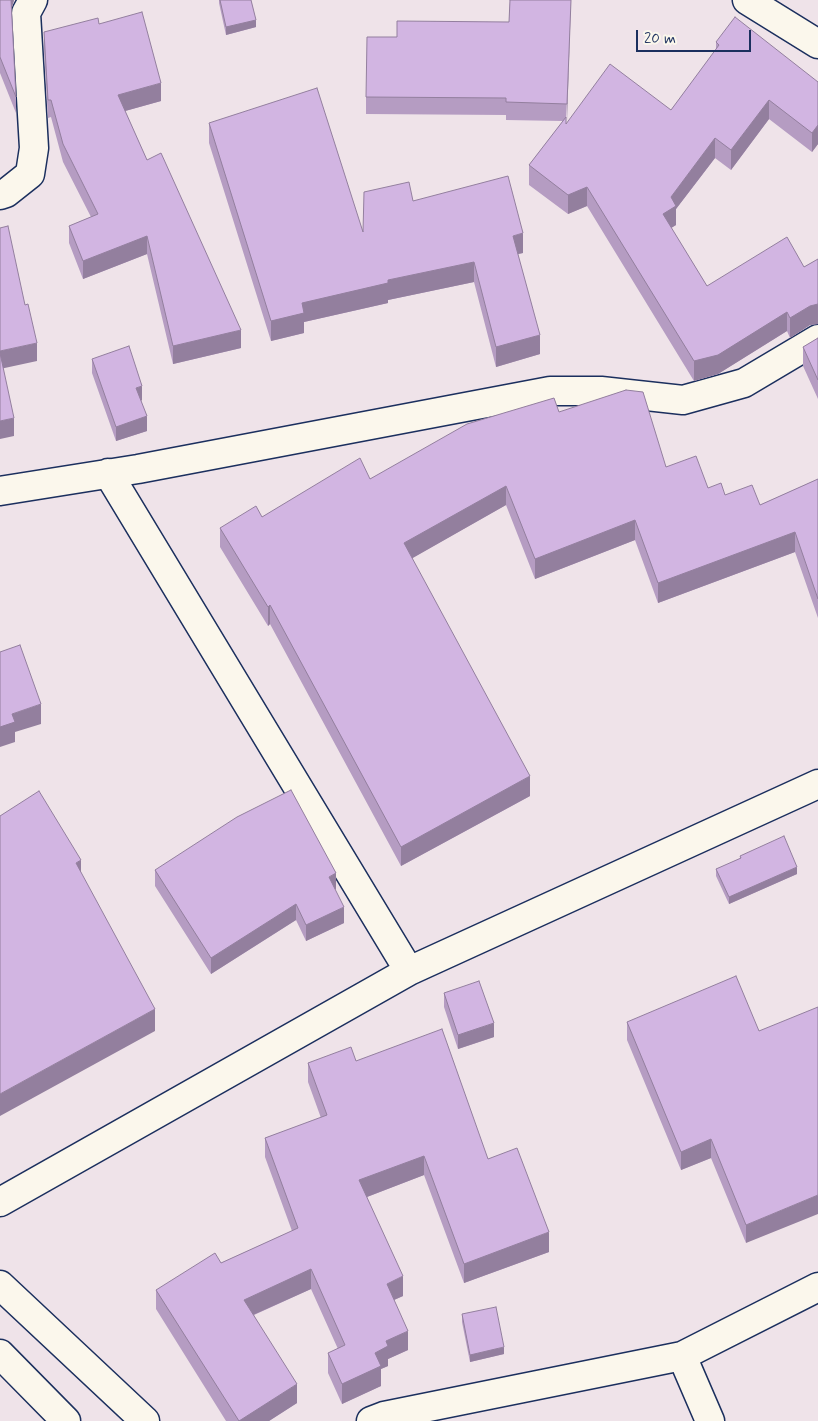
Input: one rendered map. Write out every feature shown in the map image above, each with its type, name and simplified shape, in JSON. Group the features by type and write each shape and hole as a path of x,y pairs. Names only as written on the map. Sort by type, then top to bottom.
{"street":[{"path":"0,195 6,193 30,174 34,148 26,12 33,0"},
{"path":"747,0 818,44"},
{"path":"0,491 138,469 550,391 601,391 683,400 744,383 818,339"},
{"path":"108,473 409,971"},
{"path":"0,1202 409,971 818,784"},
{"path":"0,1285 145,1421"},
{"path":"371,1421 384,1416 682,1356 818,1287"},
{"path":"0,1354 66,1421"},
{"path":"682,1356 710,1421"}],"building":[{"path":"0,0 11,0 16,97 0,57"},
{"path":"220,0 251,0 256,20 226,27"},
{"path":"510,0 571,0 567,104 506,102 506,98 366,97 367,37 397,37 397,21 509,22"},
{"path":"142,12 161,83 118,95 147,160 161,153 241,330 173,346 147,236 83,261 69,226 98,214 63,144 51,100 48,100 44,32 98,18 99,24"},
{"path":"735,17 818,82 818,125 812,133 769,100 731,150 715,138 671,197 676,206 663,214 707,286 787,237 804,267 818,259 818,304 810,306 790,318 787,312 718,355 694,361 587,187 568,195 529,165 566,117 566,124 610,64 671,110 719,45 716,42"},
{"path":"317,88 363,232 364,192 409,182 413,201 508,176 523,233 513,236 540,335 496,347 474,262 388,280 388,283 302,303 304,313 271,321 209,123"},
{"path":"8,226 25,305 28,304 37,343 0,351 0,228"},
{"path":"818,338 818,380 803,347"},
{"path":"129,346 142,386 136,388 147,416 116,427 92,359"},
{"path":"0,353 14,418 0,421"},
{"path":"626,390 643,392 666,467 696,456 708,488 721,483 725,495 752,485 760,505 818,479 818,599 795,532 658,583 635,520 535,559 506,486 404,543 530,776 401,847 270,605 268,607 220,528 256,506 262,517 360,458 370,479 467,424 554,398 559,412"},
{"path":"20,645 41,704 12,714 15,722 0,727 0,652"},
{"path":"291,790 336,873 329,877 344,907 306,925 296,904 211,958 155,870 237,817"},
{"path":"39,791 81,860 76,863 155,1009 0,1094 0,816"},
{"path":"784,836 797,867 729,897 716,869"},
{"path":"736,976 759,1031 818,1007 818,1195 746,1225 711,1139 681,1152 627,1022"},
{"path":"479,981 494,1023 458,1035 444,993"},
{"path":"442,1029 488,1159 517,1148 549,1232 464,1264 424,1156 359,1180 403,1276 387,1284 408,1331 386,1341 388,1346 375,1353 381,1366 342,1384 328,1353 345,1345 311,1269 244,1300 297,1384 239,1421 156,1290 215,1253 221,1263 298,1228 265,1138 327,1115 308,1063 351,1047 356,1061"},
{"path":"496,1307 504,1347 470,1355 462,1314"}]}
